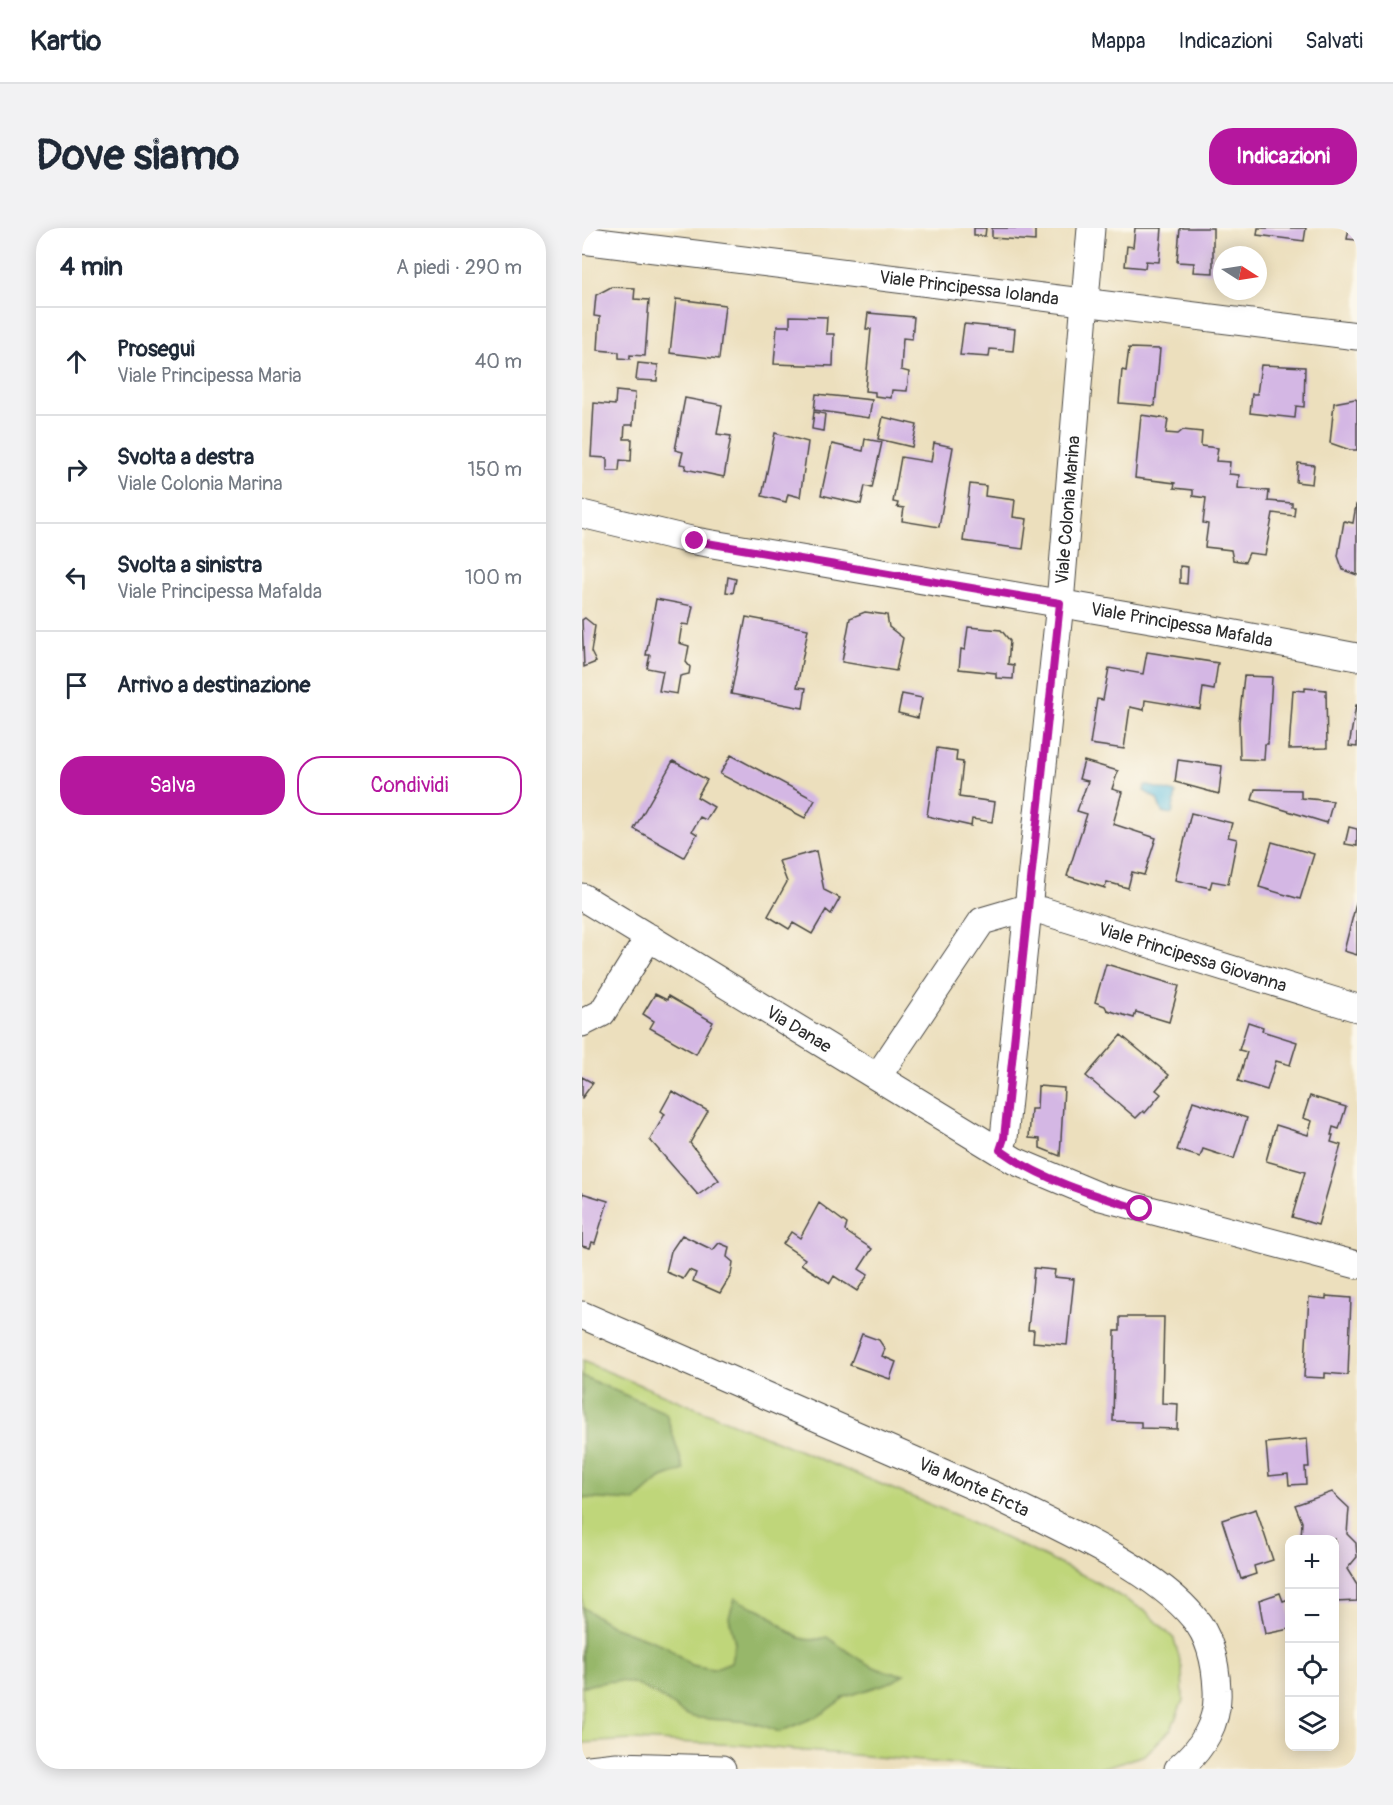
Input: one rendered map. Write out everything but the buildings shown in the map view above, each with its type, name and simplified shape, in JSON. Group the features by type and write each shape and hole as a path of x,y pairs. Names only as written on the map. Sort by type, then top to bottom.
{"street":[{"name":"Viale Colonia Marina","path":"1007,1156 1004,1138 1060,603 1091,228"},
{"name":"Viale Principessa Iolanda","path":"582,240 1357,336"},
{"name":"Viale Principessa Mafalda","path":"582,514 695,541 1060,603 1357,657"},
{"name":"Via Danae","path":"582,897 1007,1156 1101,1197 1357,1265"},
{"name":"Viale Principessa Giovanna","path":"1029,910 1054,915 1357,1008"},
{"path":"879,1076 982,921 1029,910"},
{"path":"582,1023 602,1013 649,937"},
{"name":"Via Monte Ercta","path":"582,1315 996,1496 1158,1584 1195,1618 1208,1641 1216,1671 1218,1702 1209,1731 1193,1757 1178,1769"},
{"path":"589,1769 616,1766 722,1769"}],"green space":[{"path":"582,1361 963,1518 1091,1579 1147,1612 1174,1639 1182,1668 1183,1700 1171,1729 1145,1755 1098,1769 1012,1769 740,1745 632,1740 582,1743"},
{"path":"582,1376 666,1413 684,1470 660,1479 635,1501 582,1498"},
{"path":"735,1598 761,1610 798,1637 816,1640 827,1637 873,1667 904,1674 894,1681 845,1697 820,1715 779,1732 746,1722 690,1716 646,1689 627,1682 608,1682 582,1687 582,1607 612,1626 666,1646 691,1665 713,1669 731,1662 735,1643 729,1617"}],"water":[{"path":"1145,785 1176,793 1172,814 1162,812 1157,799 1144,791"}],"route":[{"path":"695,541 1060,603 1033,875 1004,1138 1000,1150 1015,1161 1101,1197 1140,1209"}]}
